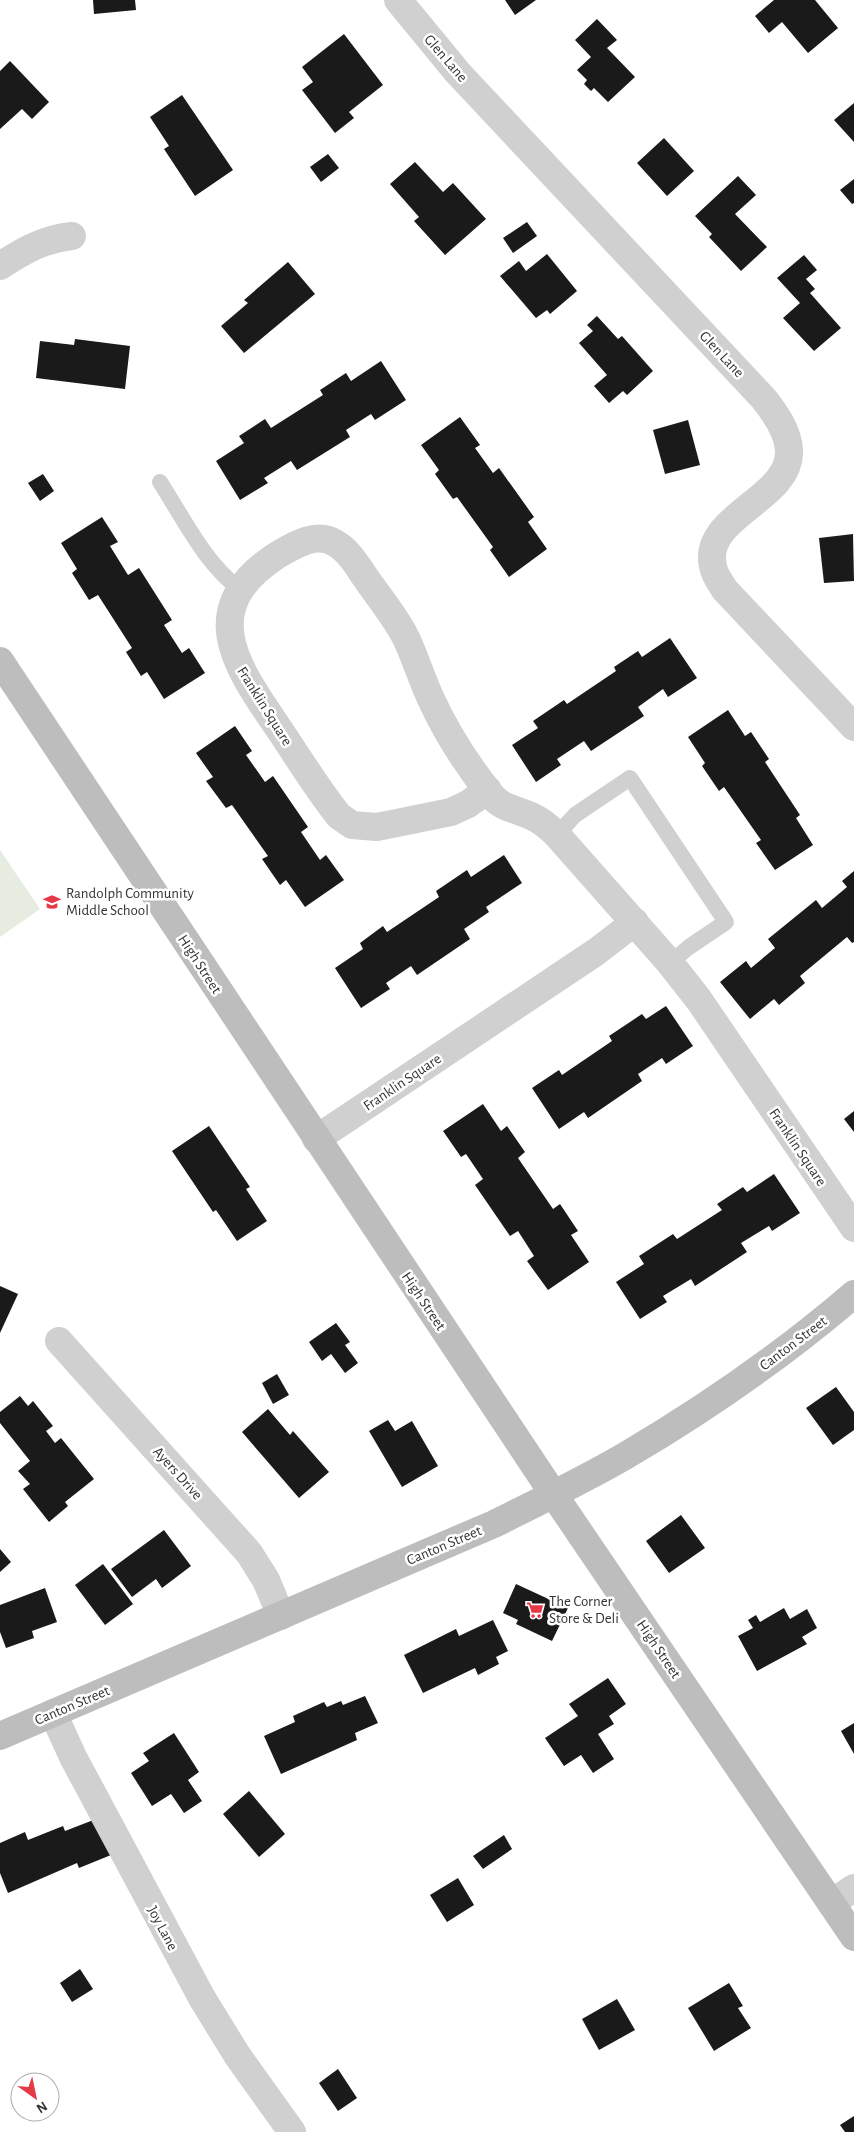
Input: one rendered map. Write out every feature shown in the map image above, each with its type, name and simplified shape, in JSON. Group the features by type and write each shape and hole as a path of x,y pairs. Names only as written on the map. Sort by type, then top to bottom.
{"main road":[{"name":"High Street","path":"0,661 554,1495 854,1937"},
{"name":"Canton Street","path":"0,1736 494,1524 554,1495 624,1457 690,1416 784,1350 854,1294"}],"street":[{"name":"Glen Lane","path":"398,0 458,73 774,411 787,438 790,451 787,464 781,476 770,489 722,531 715,542 712,554 712,567 725,590 854,727"},
{"path":"0,266 28,248 42,242 72,236"},
{"name":"Franklin Square","path":"488,790 468,804 451,812 368,828 352,826 344,821 334,810 251,687 235,656 230,628 232,613 241,590 249,580 268,562 306,541 317,538 336,543 352,558 404,634 431,699 443,722 488,790 502,805 533,816 557,834 670,963 699,1000 854,1228"},
{"name":"Franklin Square","path":"316,1139 596,952 635,922"},
{"name":"Ayers Drive","path":"59,1342 249,1553 266,1580 281,1616"},
{"name":"Joy Lane","path":"53,1713 78,1766 202,1998 237,2055 292,2132"},
{"path":"831,1903 854,1888"}],"lane":[{"path":"160,482 211,562 241,590"},
{"path":"557,834 575,815 630,778 726,922 689,947 670,963"}],"shaded area":[{"path":"0,850 40,909 0,937"}],"building":[{"path":"93,0 135,0 136,10 94,14"},
{"path":"505,0 536,0 515,15"},
{"path":"774,0 815,0 838,28 808,53 782,22 769,33 755,16"},
{"path":"597,19 617,40 607,48 635,77 608,102 594,88 591,91 584,84 587,80 577,70 591,57 575,40"},
{"path":"344,34 383,85 349,112 354,118 335,133 302,90 313,82 302,67"},
{"path":"10,61 49,102 32,119 22,109 0,129 0,71"},
{"path":"182,95 233,170 195,196 164,149 169,146 150,117"},
{"path":"854,103 854,142 834,120"},
{"path":"664,138 694,171 667,196 637,163"},
{"path":"328,154 339,168 321,182 310,167"},
{"path":"415,162 443,192 453,183 486,219 445,255 414,221 419,217 390,184"},
{"path":"738,176 756,195 735,214 767,247 741,271 709,237 712,234 695,216"},
{"path":"854,179 854,203 852,204 840,190"},
{"path":"527,222 537,236 513,253 503,238"},
{"path":"547,254 577,291 550,314 547,310 536,318 500,276 519,261 526,271"},
{"path":"804,255 817,270 806,279 815,289 810,293 841,328 814,351 783,318 800,303 777,278"},
{"path":"288,262 315,294 244,353 221,326 248,303 244,300"},
{"path":"597,316 618,339 622,336 653,371 627,395 623,391 609,403 594,386 607,375 579,343 593,331 587,325"},
{"path":"75,339 130,346 125,389 36,378 40,341 74,345"},
{"path":"381,361 406,400 375,420 371,414 346,430 350,437 297,470 291,461 264,478 268,483 240,500 216,461 244,443 239,436 265,419 271,428 323,395 320,390 346,373 351,381"},
{"path":"460,417 480,445 475,448 493,473 499,468 534,517 528,522 547,549 509,577 490,550 493,547 457,497 453,499 435,474 439,470 421,445"},
{"path":"688,420 700,465 665,474 653,430"},
{"path":"43,474 54,491 40,501 28,483"},
{"path":"102,517 118,542 110,546 128,575 139,568 172,620 164,625 182,653 189,648 205,673 164,699 147,672 141,676 126,652 132,648 98,595 89,600 72,573 77,569 61,543"},
{"path":"853,534 854,581 824,583 819,538"},
{"path":"670,638 697,678 668,697 663,689 638,707 644,716 591,751 584,741 557,759 561,765 536,782 512,745 538,728 533,721 564,700 567,704 616,671 614,667 638,651 642,657"},
{"path":"728,710 745,736 751,732 769,759 765,762 800,815 796,818 813,845 775,870 756,843 761,840 724,787 719,791 702,766 705,763 688,737"},
{"path":"235,726 252,751 246,755 265,782 273,776 308,827 301,832 320,860 326,855 344,880 305,907 286,880 280,885 262,859 268,856 232,805 226,808 206,781 213,777 196,753"},
{"path":"504,855 522,883 486,907 489,912 464,929 470,939 417,975 411,966 386,983 390,989 361,1008 335,968 363,949 360,943 383,926 387,932 439,897 436,891 467,870 471,877"},
{"path":"854,871 854,942 852,943 847,937 800,976 805,983 779,1005 774,999 750,1019 720,982 746,961 751,968 775,948 768,939 816,900 822,908 847,887 842,881"},
{"path":"666,1006 693,1046 666,1064 662,1058 638,1074 642,1081 588,1118 584,1112 559,1129 532,1088 559,1070 562,1075 612,1041 609,1036 642,1014 646,1019"},
{"path":"483,1104 501,1131 507,1126 525,1152 518,1158 553,1209 560,1204 578,1231 571,1235 589,1262 548,1290 527,1261 534,1256 518,1231 510,1236 475,1185 483,1179 466,1154 461,1157 443,1131"},
{"path":"854,1111 854,1132 844,1119"},
{"path":"209,1126 250,1187 246,1189 267,1221 237,1241 216,1210 213,1212 172,1151"},
{"path":"774,1174 800,1213 772,1231 769,1226 741,1243 747,1252 695,1286 691,1279 663,1296 667,1302 640,1319 616,1282 644,1264 639,1256 673,1234 677,1239 722,1210 717,1204 743,1187 747,1192"},
{"path":"0,1286 18,1294 0,1333"},
{"path":"336,1323 350,1342 345,1345 358,1363 345,1373 331,1354 322,1361 309,1342"},
{"path":"277,1374 289,1395 273,1404 262,1383"},
{"path":"836,1387 854,1412 854,1430 833,1445 806,1408"},
{"path":"20,1396 28,1406 33,1401 53,1426 46,1431 55,1443 61,1438 94,1479 65,1502 68,1506 49,1522 23,1489 30,1484 18,1471 30,1461 0,1423 0,1412"},
{"path":"268,1409 290,1435 293,1431 329,1472 299,1498 242,1432"},
{"path":"388,1420 395,1431 412,1421 438,1466 402,1487 369,1431"},
{"path":"681,1515 705,1548 669,1573 646,1541"},
{"path":"164,1530 191,1566 162,1588 156,1579 132,1597 111,1569"},
{"path":"0,1549 11,1562 0,1572"},
{"path":"103,1564 133,1604 105,1625 75,1585"},
{"name":"The Corner Store & Deli","path":"516,1584 568,1608 552,1641 516,1624 518,1620 503,1613"},
{"path":"45,1588 57,1622 32,1631 34,1638 6,1648 0,1632 0,1605"},
{"path":"784,1608 790,1619 807,1609 817,1628 802,1637 807,1644 757,1671 738,1636 753,1628 748,1620 756,1615 760,1622"},
{"path":"493,1620 508,1651 496,1657 499,1664 478,1675 475,1668 423,1693 404,1655 456,1629 459,1636"},
{"path":"608,1678 626,1704 609,1716 614,1724 598,1734 614,1759 593,1773 581,1755 564,1766 545,1738 578,1716 569,1704"},
{"path":"365,1696 378,1723 355,1733 357,1740 281,1774 264,1736 295,1722 293,1716 324,1702 327,1707 341,1701 343,1705"},
{"path":"854,1723 854,1754 841,1731"},
{"path":"174,1733 199,1772 188,1780 202,1801 184,1813 171,1794 152,1806 131,1773 149,1761 143,1753"},
{"path":"249,1791 285,1834 259,1857 223,1814"},
{"path":"96,1819 111,1855 79,1868 77,1863 8,1893 0,1873 0,1843 25,1832 28,1840 63,1826 65,1831"},
{"path":"504,1835 512,1849 483,1869 473,1856"},
{"path":"458,1878 474,1905 447,1922 430,1895"},
{"path":"80,1969 93,1989 72,2002 60,1983"},
{"path":"729,1983 743,2006 738,2008 751,2028 714,2051 688,2008"},
{"path":"617,1999 635,2030 599,2050 582,2019"},
{"path":"338,2069 357,2098 338,2111 319,2083"},
{"path":"854,2116 854,2132 845,2132 840,2125"}],"place":[{"name":"Randolph Community Middle School","path":"52,902"},
{"name":"The Corner Store & Deli","path":"535,1610"}]}
